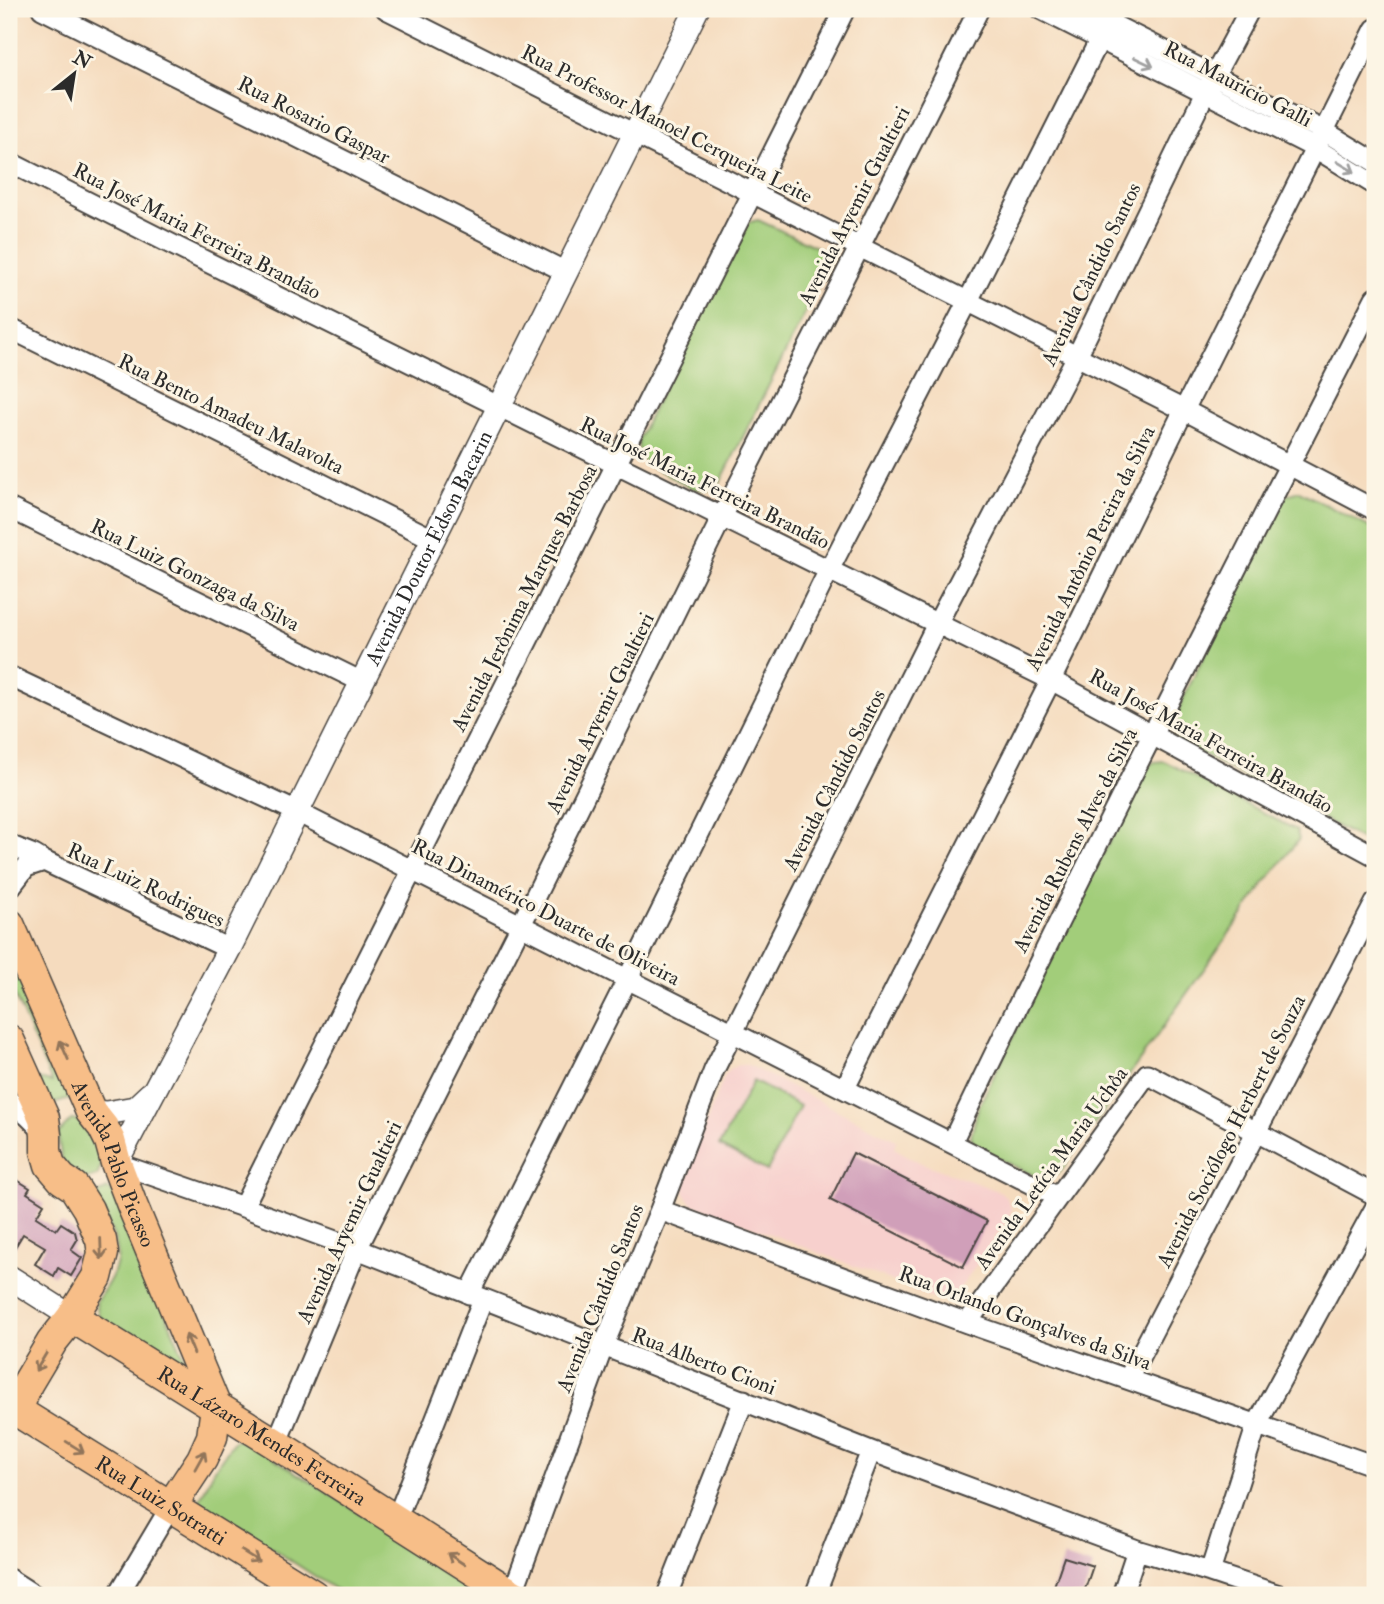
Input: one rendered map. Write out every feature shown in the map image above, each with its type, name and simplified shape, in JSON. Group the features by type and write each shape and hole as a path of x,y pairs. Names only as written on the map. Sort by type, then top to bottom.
{"main road":[{"name":"Avenida Pablo Picasso","path":"9,923 92,1112 110,1141 116,1163 216,1407"},
{"name":"Avenida Pablo Picasso","path":"9,1040 45,1127 46,1151 50,1165 62,1179 74,1187 88,1209 101,1240 103,1253 96,1277 72,1317 52,1342 12,1414"},
{"path":"45,1127 58,1111 75,1108 92,1112"},
{"path":"74,1187 92,1183 107,1175 116,1163"},
{"name":"Rua Lázaro Mendes Ferreira","path":"72,1317 513,1595"},
{"path":"171,1506 202,1459 212,1437 216,1407"},
{"name":"Rua Luiz Sotratti","path":"12,1414 171,1506 313,1595"}],"street":[{"name":"Rua Rosario Gaspar","path":"42,9 566,272"},
{"name":"Rua Professor Manoel Cerqueira Leite","path":"386,9 1184,410 1375,510"},
{"name":"Avenida Doutor Edson Bacarin","path":"116,1163 229,949 697,9"},
{"name":"Avenida Jerônima Marques Barbosa","path":"243,1207 845,9"},
{"name":"Avenida Aryemir Gualtieri","path":"276,1444 357,1249 979,9"},
{"name":"Rua Mauricio Galli","path":"1040,9 1107,24"},
{"name":"Rua Mauricio Galli","path":"1082,9 1210,84 1319,139 1375,162"},
{"name":"Avenida Cândido Santos","path":"513,1595 603,1347 714,1070 1250,9"},
{"path":"396,1520 476,1296 628,978 829,570 1107,24"},
{"name":"Avenida Antônio Pereira da Silva","path":"845,1088 1375,29"},
{"name":"Rua Mauricio Galli","path":"1319,139 1375,185"},
{"name":"Rua José Maria Ferreira Brandão","path":"9,162 1051,680 1375,856"},
{"name":"Avenida Rubens Alves da Silva","path":"952,1142 1050,938 1375,298"},
{"name":"Rua Bento Amadeu Malavolta","path":"9,328 433,539"},
{"name":"Rua Luiz Gonzaga da Silva","path":"9,508 362,682"},
{"name":"Rua Dinamérico Duarte de Oliveira","path":"9,676 297,812 1058,1196"},
{"name":"Rua Luiz Rodrigues","path":"9,845 229,949"},
{"name":"Rua Luiz Rodrigues","path":"9,888 26,867 44,862"},
{"name":"Avenida Sociólogo Herbert de Souza","path":"1128,1379 1375,904"},
{"name":"Avenida Letícia Maria Uchôa","path":"967,1323 1147,1074 1256,1132"},
{"name":"Avenida Doutor Edson Bacarin","path":"92,1112 135,1108 157,1087"},
{"path":"9,1101 45,1127"},
{"path":"1256,1132 1375,1195"},
{"name":"Rua Alberto Cioni","path":"116,1163 357,1249 871,1451 1137,1550 1279,1595"},
{"path":"1210,1572 1257,1424 1375,1208"},
{"name":"Rua Orlando Gonçalves da Silva","path":"660,1210 967,1323 1375,1466"},
{"name":"Rua Lázaro Mendes Ferreira","path":"9,1277 72,1317"},
{"path":"667,1595 744,1400"},
{"path":"817,1595 871,1451"},
{"path":"118,1595 171,1506"},
{"path":"1122,1595 1137,1550"},
{"path":"9,1579 34,1595"}],"shaded area":[{"path":"738,1065 748,1065 896,1140 894,1148 921,1163 1001,1192 1011,1208 1010,1216 961,1287 953,1294 936,1300 692,1204 683,1189 725,1075"}],"green space":[{"path":"758,220 823,250 830,263 719,485 713,490 694,489 646,464 639,452 639,438 741,227"},
{"path":"1299,491 1375,530 1375,847 1180,742 1172,726 1282,497"},
{"path":"1164,761 1296,830 1299,839 1262,887 1062,1170 1053,1176 1035,1176 976,1148 971,1137 978,1108 1145,769 1154,762"},
{"path":"9,952 73,1098 49,1108 38,1079 52,1082 9,982"},
{"path":"753,1081 800,1106 767,1171 719,1146"},
{"path":"71,1120 81,1120 93,1126 101,1166 97,1176 83,1180 63,1171 58,1134"},
{"path":"108,1189 114,1193 193,1378 99,1317 96,1302 114,1272 118,1254 111,1229 95,1199 99,1193"},
{"path":"245,1440 488,1595 344,1595 199,1501 214,1470 234,1441"}],"building":[{"path":"853,1153 987,1221 963,1267 830,1200"},
{"path":"9,1175 30,1188 27,1193 44,1204 36,1217 56,1230 61,1223 75,1232 77,1240 71,1250 82,1258 71,1276 58,1268 54,1276 35,1264 45,1247 23,1234 9,1257"},
{"path":"1064,1557 1093,1566 1083,1595 1051,1595"}]}
